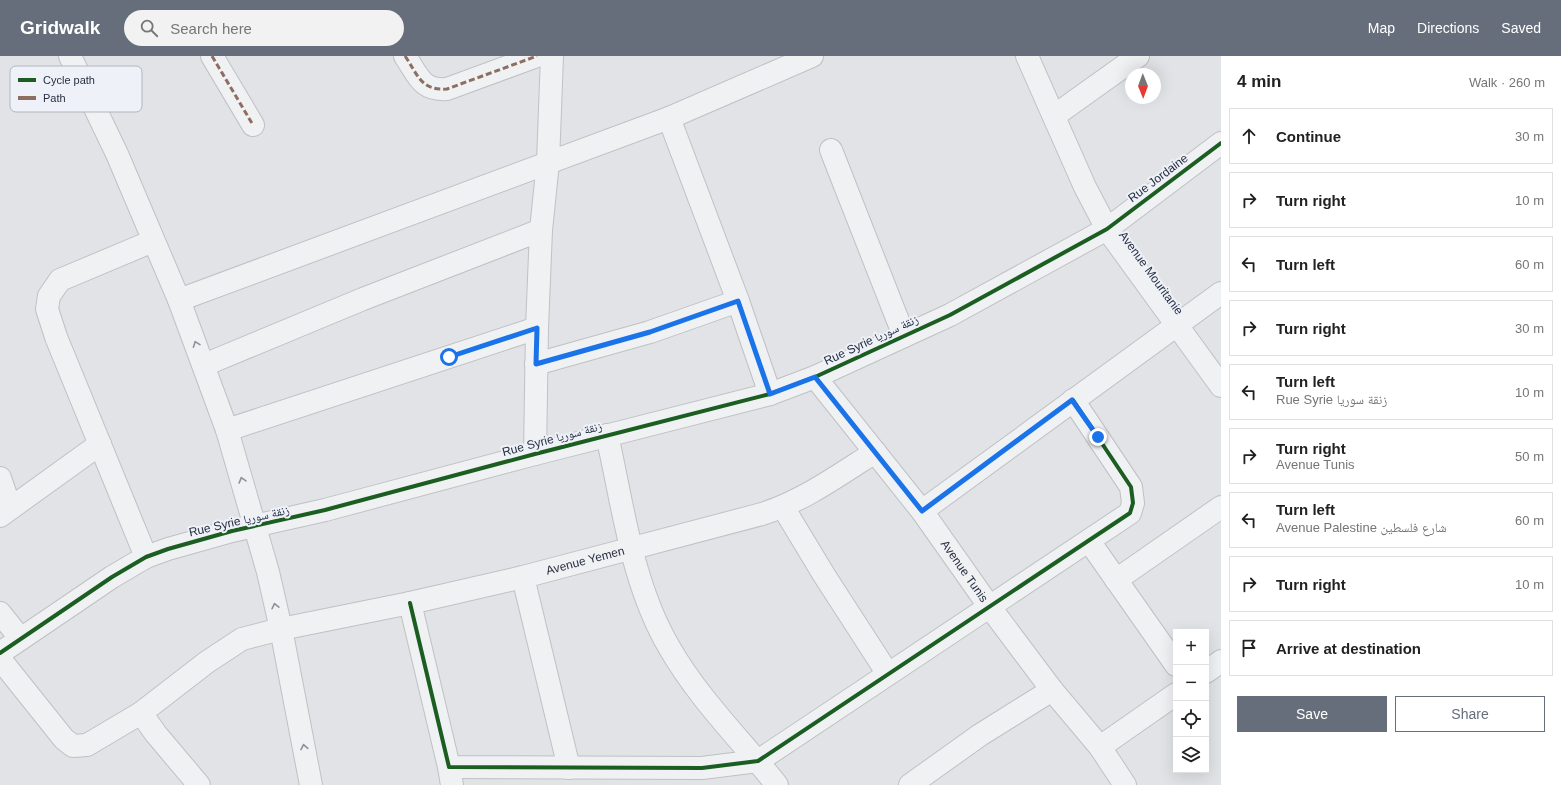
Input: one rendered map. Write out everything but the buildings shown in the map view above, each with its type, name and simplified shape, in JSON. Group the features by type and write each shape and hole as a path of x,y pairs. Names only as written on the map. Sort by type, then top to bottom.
{"street":[{"path":"70,56 75,66"},
{"path":"212,56 253,125"},
{"path":"405,56 422,81 429,88 437,90 447,89 537,56"},
{"path":"535,454 536,364 541,230 548,162 552,56"},
{"name":"Avenue Mouritanie","path":"1027,56 1085,187 1107,229 1221,386"},
{"path":"1054,116 1138,56"},
{"path":"179,300 668,118 808,57"},
{"path":"97,112 117,154 179,300 227,430 255,526 281,629 311,785"},
{"path":"668,118 738,301 770,394"},
{"name":"Rue Jordaine","path":"1107,229 1221,143"},
{"path":"831,150 904,336"},
{"name":"Rue Syrie زنقة سوريا","path":"0,653 20,638 146,557 194,541 311,514 535,454 770,394 815,377 950,315 1107,229"},
{"path":"204,365 363,299 541,230"},
{"path":"146,557 50,320 47,309 49,296 60,280 153,241"},
{"path":"922,511 1176,324 1221,293"},
{"path":"536,364 650,332 738,301"},
{"path":"227,430 537,328"},
{"name":"Avenue Tunis","path":"815,377 922,511 989,606 1052,690 1100,746 1125,785"},
{"path":"410,603 450,776 569,768 702,768 758,761 1130,513 1133,503 1131,487 1072,400"},
{"path":"607,436 632,549 652,612 668,647 691,681 777,785"},
{"path":"0,478 5,511 100,444"},
{"name":"Avenue Yemen","path":"0,659 64,739 73,746 87,745 141,712 242,639 281,629 410,603 523,577 632,549 783,507 823,485 875,452"},
{"path":"783,507 824,575 888,674"},
{"path":"1116,580 1221,507"},
{"path":"1089,541 1173,661"},
{"path":"523,577 569,768"},
{"path":"0,614 20,638"},
{"path":"1209,670 1221,661"},
{"path":"910,785 980,734 1052,690"},
{"path":"1100,746 1173,696"},
{"path":"141,712 156,734 199,785"}],"marked path":[{"path":"212,56 253,125"},
{"path":"405,56 421,80 431,87 438,89 447,89 537,56"},
{"path":"536,364 650,332 738,301"}],"cycle path":[{"path":"0,653 112,577 146,557 168,549 232,531 325,510 535,454 770,394 815,377 950,315 1107,229 1221,143"},
{"path":"410,603 449,767 702,768 758,761 1130,513 1133,503 1131,487 1073,400"}],"route":[{"path":"449,357 537,328 536,364 650,332 738,301 770,394 815,377 922,511 1072,400 1098,437"}]}
